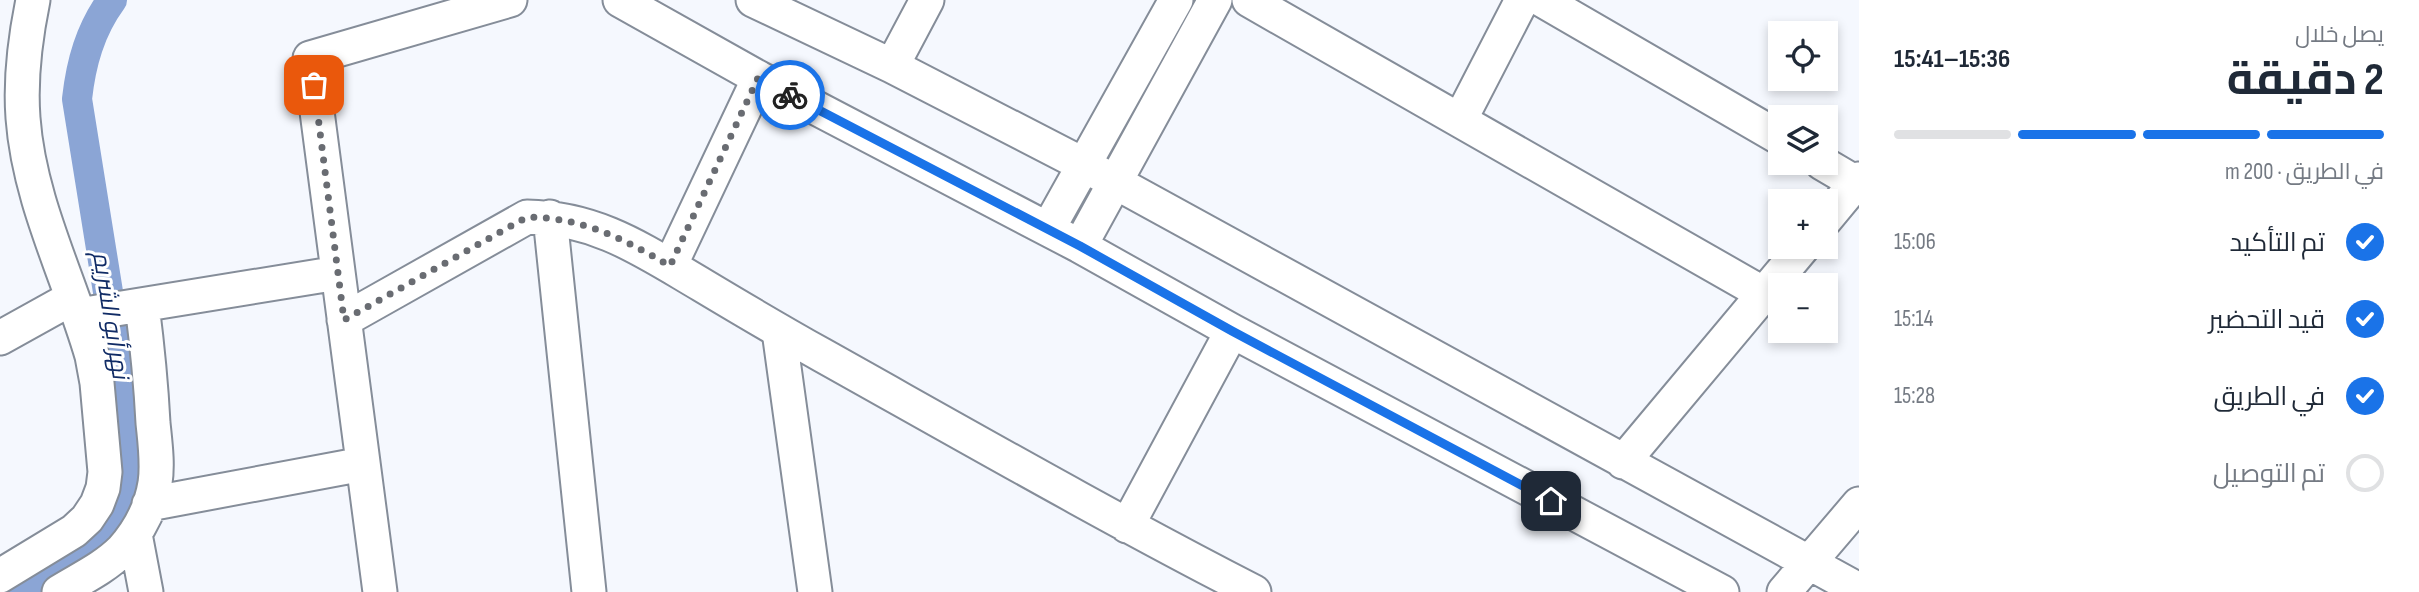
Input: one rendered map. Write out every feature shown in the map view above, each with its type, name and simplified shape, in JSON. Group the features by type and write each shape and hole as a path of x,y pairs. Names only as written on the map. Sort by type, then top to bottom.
{"street":[{"path":"0,576 74,531 87,519 97,504 105,472 92,356 29,164 11,123 33,0"},
{"path":"380,592 310,58 510,0"},
{"path":"620,0 758,78 1080,246 1232,331 1722,592"},
{"path":"753,0 892,66 1084,165 1859,590"},
{"path":"892,66 927,0"},
{"path":"1048,229 1176,0"},
{"path":"1080,246 1215,0"},
{"path":"1249,0 1764,294"},
{"path":"1460,121 1522,0"},
{"path":"1542,0 1768,131"},
{"path":"670,266 758,78"},
{"path":"1838,171 1858,181 1838,205"},
{"path":"344,320 527,217 550,217 587,225 628,242 779,331 1127,526 1254,592"},
{"path":"550,217 589,592"},
{"path":"1623,462 1793,259"},
{"path":"0,338 76,307 142,305 338,272"},
{"path":"59,592 104,565 121,551 135,534 149,504 156,463 149,359 142,305"},
{"path":"779,331 815,592"},
{"path":"1127,526 1232,331"},
{"path":"149,504 363,464"},
{"path":"1784,592 1859,503"},
{"path":"135,534 146,592"}],"waterway":[{"name":"نهر أبو الشريم","path":"24,592 96,544 115,520 128,483 126,404 77,99 88,47 104,11 112,0"}],"way so far":[{"path":"314,85 344,320 527,217 550,217 587,225 628,242 670,266 758,78 790,95"}],"route":[{"path":"790,95 1080,246 1232,331 1551,501"}]}
